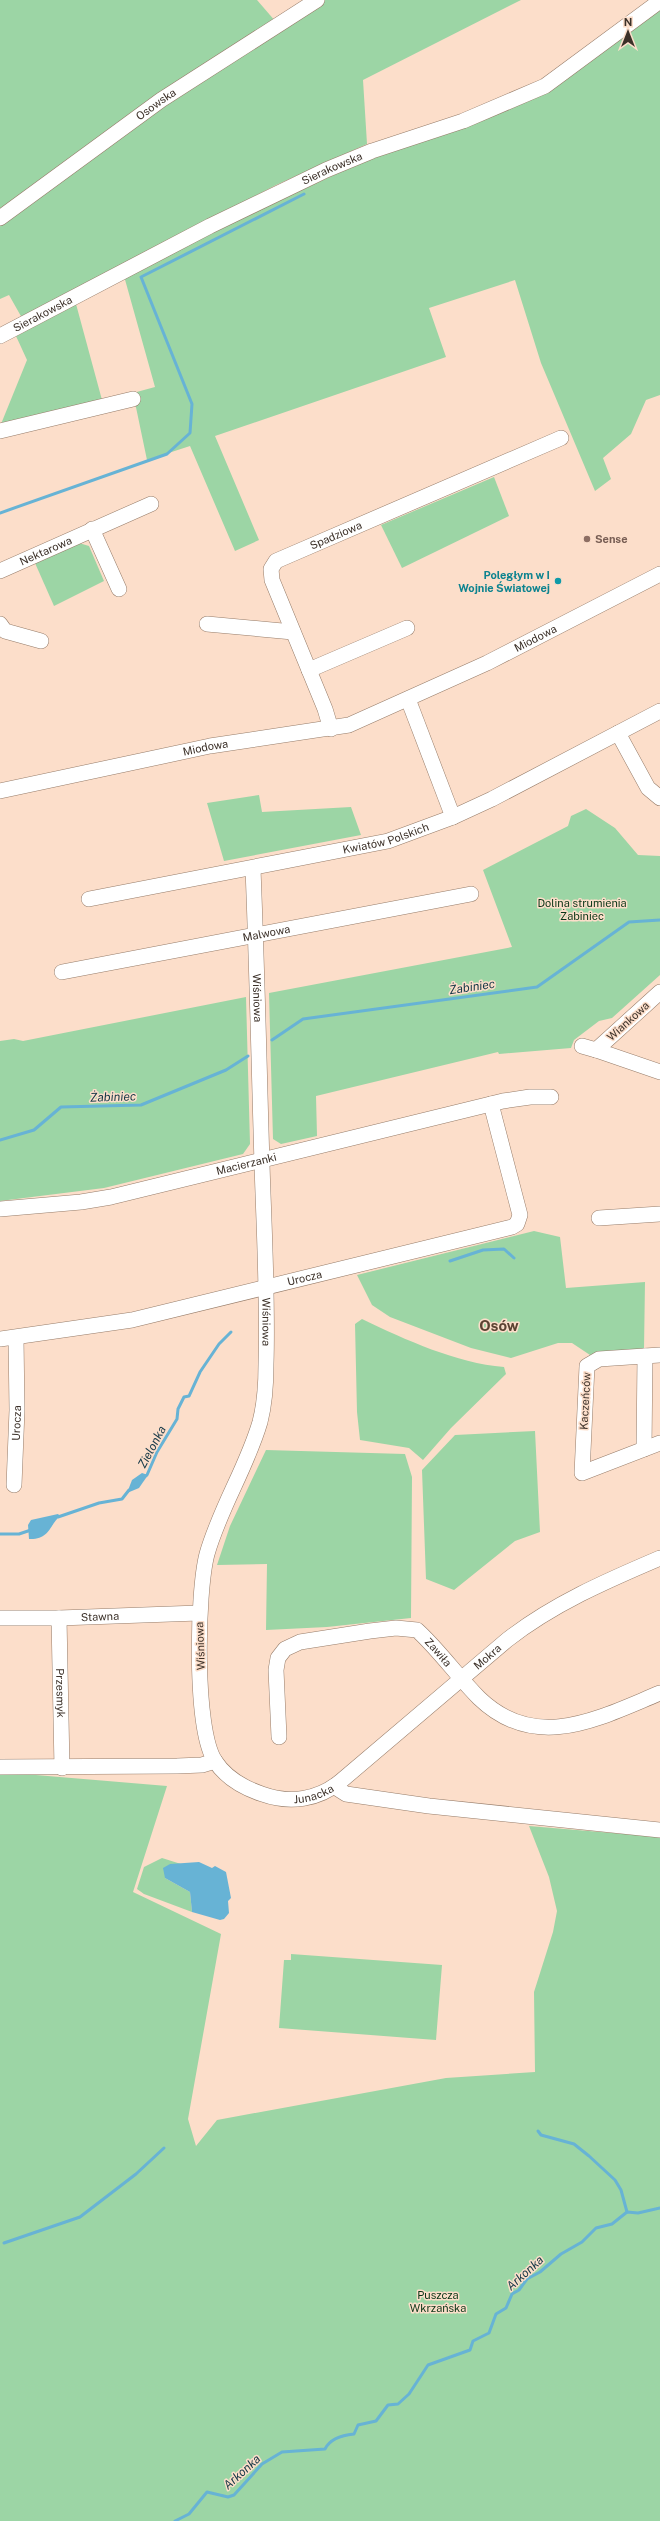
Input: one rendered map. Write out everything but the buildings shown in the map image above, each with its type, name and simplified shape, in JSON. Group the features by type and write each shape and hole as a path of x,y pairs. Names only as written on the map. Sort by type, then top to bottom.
{"street":[{"name":"Osowska","path":"0,218 161,100 317,0"},
{"name":"Sierakowska","path":"0,336 210,226 326,170 372,151 463,121 545,86 660,1"},
{"path":"0,431 133,399"},
{"name":"Spadziowa","path":"331,729 309,670 272,580 271,569 276,561 561,438"},
{"name":"Nektarowa","path":"0,571 151,504"},
{"path":"92,529 119,589"},
{"name":"Miodowa","path":"0,791 210,746 331,729 352,724 487,663 660,574"},
{"path":"0,624 5,631 41,640"},
{"path":"207,624 293,632"},
{"path":"309,670 407,628"},
{"path":"408,699 453,817"},
{"name":"Kwiatów Polskich","path":"89,899 253,869 382,842 453,817 514,788 660,711"},
{"path":"618,733 648,788 660,798"},
{"name":"Wiśniowa","path":"215,1761 207,1743 203,1722 199,1613 202,1576 211,1539 252,1444 262,1412 266,1360 266,1288 253,869"},
{"name":"Malwowa","path":"62,972 471,894"},
{"name":"Wiankowa","path":"660,992 589,1048 660,1072"},
{"name":"Macierzanki","path":"0,1209 103,1198 262,1158 491,1104 530,1097 551,1097"},
{"name":"Urocza","path":"0,1339 116,1324 512,1226 519,1220 520,1215 491,1104"},
{"path":"599,1218 660,1214"},
{"name":"Urocza","path":"14,1484 17,1410 16,1338"},
{"name":"Kaczeńców","path":"653,1355 644,1449 582,1473 585,1373 589,1364 599,1359 653,1355"},
{"path":"644,1449 660,1443"},
{"name":"Mokra","path":"335,1787 462,1679 536,1619 587,1590 660,1558"},
{"name":"Stawna","path":"0,1618 58,1618 199,1613"},
{"name":"Przesmyk","path":"58,1618 62,1768"},
{"name":"Zawiła","path":"279,1737 277,1664 281,1653 291,1644 384,1629 417,1630 483,1701 504,1716 529,1725 544,1727 583,1724 660,1693"},
{"path":"0,1767 62,1768 202,1765 215,1761"},
{"name":"Junacka","path":"215,1761 226,1774 242,1786 272,1797 307,1798 335,1787 346,1794 429,1806 660,1830"}],"green space":[{"path":"0,0 257,0 276,22 0,214"},
{"path":"323,0 521,0 363,80 367,144 276,185 22,318 9,295 0,299 0,220 163,103"},
{"path":"660,10 660,395 646,400 631,434 603,458 611,479 595,491 541,363 515,280 429,308 446,357 215,436 259,540 235,551 190,446 147,460 133,393 155,387 124,276 266,206 376,156 468,126"},
{"path":"76,304 102,400 1,424 27,360 16,336"},
{"path":"494,477 509,516 402,568 381,525"},
{"path":"79,543 89,546 104,581 54,606 35,563"},
{"path":"259,795 262,812 351,807 361,835 224,861 207,803"},
{"name":"Dolina strumienia Żabiniec","path":"586,809 615,828 638,855 660,856 660,975 612,1018 599,1021 574,1040 571,1048 499,1054 498,1052 316,1096 317,1136 281,1144 273,1139 269,993 512,947 483,870 568,826 571,816"},
{"path":"246,997 250,1144 243,1154 104,1188 0,1201 0,1041 14,1039 23,1041"},
{"path":"534,1231 560,1237 566,1288 645,1282 644,1349 590,1355 572,1343 558,1343 511,1358 471,1348 390,1317 372,1305 357,1275"},
{"path":"362,1319 396,1335 450,1356 486,1365 504,1367 506,1374 451,1428 423,1460 409,1448 360,1440 357,1412 355,1324"},
{"path":"535,1431 540,1532 515,1541 454,1590 426,1579 422,1470 455,1435"},
{"path":"266,1450 405,1454 412,1477 411,1618 327,1627 266,1630 267,1564 217,1565 230,1526"},
{"name":"Puszcza Wkrzańska","path":"0,1772 167,1786 133,1892 221,1934 188,2119 196,2146 217,2120 446,2078 535,2072 534,1992 553,1932 557,1911 549,1877 529,1826 660,1837 660,2521 0,2521"},
{"path":"162,1858 181,1864 170,1864 165,1878 190,1892 192,1912 144,1894 137,1889 144,1867"},
{"path":"291,1954 442,1965 436,2040 279,2028 284,1960 291,1960"}],"water":[{"path":"142,1473 148,1475 139,1488 127,1493 132,1480"},
{"path":"58,1514 60,1516 49,1531 36,1539 29,1539 28,1525 31,1520"},
{"path":"199,1862 212,1868 215,1866 226,1872 231,1898 228,1901 229,1913 224,1919 220,1920 192,1912 190,1892 165,1878 163,1868 170,1864"}],"waterway":[{"path":"0,513 167,454 190,433 192,404 141,277 304,194"},
{"name":"Żabiniec","path":"272,1040 303,1019 537,987 629,922 660,920"},
{"name":"Żabiniec","path":"0,1140 34,1130 61,1107 141,1105 226,1070 248,1056"},
{"path":"450,1261 483,1250 504,1249 514,1258"},
{"name":"Zielonka","path":"144,1477 147,1475 157,1452 177,1419 178,1409 184,1397 189,1396 200,1372 219,1344 231,1332"},
{"name":"Zielonka","path":"58,1517 99,1503 122,1499 129,1490"},
{"name":"Zielonka","path":"0,1534 19,1534 31,1530"},
{"path":"538,2131 541,2135 574,2144 589,2156 615,2180 621,2190 627,2212"},
{"path":"4,2243 80,2217 136,2174 164,2148"},
{"name":"Arkonka","path":"175,2521 189,2514 207,2492 228,2497 234,2495 262,2464 282,2452 325,2449 337,2438 354,2434 358,2425 376,2421 388,2405 398,2404 409,2394 428,2365 470,2350 473,2341 489,2333 496,2314 506,2308 512,2294 519,2290 527,2279 540,2272 561,2254 582,2242 596,2228 612,2224 627,2212 638,2213 660,2208"}],"place":[{"name":"Sense","path":"587,539"},
{"name":"Poległym w I Wojnie Światowej","path":"558,581"}],"district":[{"name":"Osów","path":"499,1326"}]}
